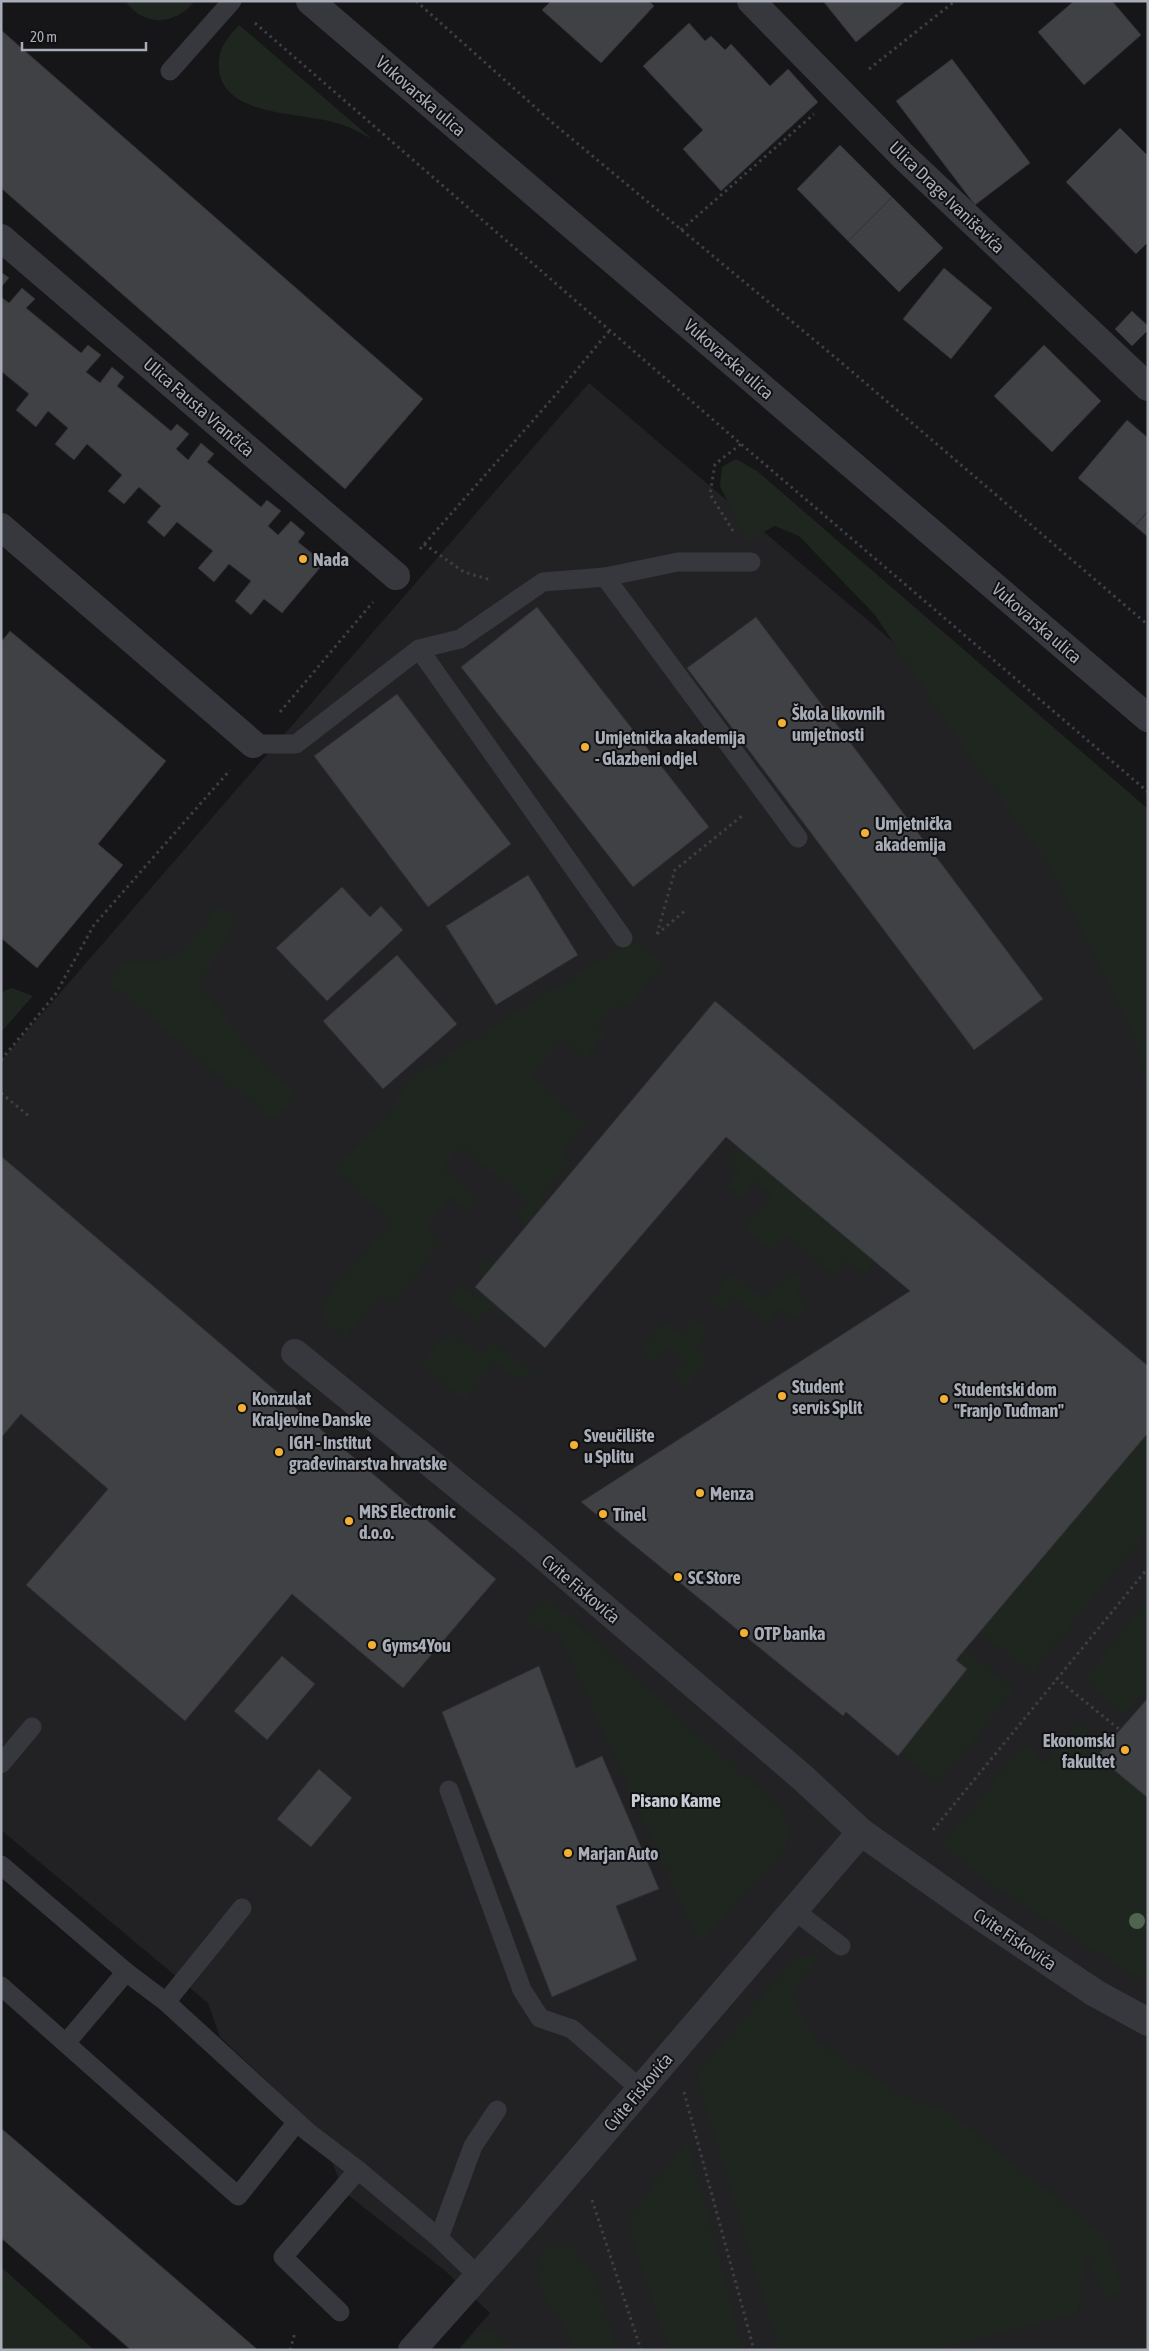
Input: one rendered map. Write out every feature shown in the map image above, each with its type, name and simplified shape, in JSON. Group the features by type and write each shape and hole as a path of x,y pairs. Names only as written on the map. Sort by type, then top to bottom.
{"street":[{"name":"Vukovarska ulica","path":"310,1 1148,718"},
{"name":"Ulica Drage Ivaniševića","path":"751,1 903,156 1148,387"},
{"name":"Ulica Fausta Vrančića","path":"1,238 396,576"},
{"path":"1,527 253,744"},
{"name":"Cvite Fiskovića","path":"295,1353 526,1541 804,1778 861,1832 977,1914 1095,1993 1148,2022"},
{"name":"Cvite Fiskovića","path":"412,2350 579,2162 640,2088 795,1911 861,1832"}],"lane":[{"path":"170,71 231,2"},
{"path":"253,744 296,744 420,649 460,639 543,582 605,577 678,562 751,562"},
{"path":"605,577 798,838"},
{"path":"420,649 622,938"},
{"path":"1,1764 32,1727"},
{"path":"449,1790 522,1990 540,2018 572,2029 640,2088"},
{"path":"1,1865 126,1972 166,2002 297,2122 439,2238 478,2276"},
{"path":"166,2002 242,1908"},
{"path":"795,1911 842,1946"},
{"path":"66,2043 126,1972"},
{"path":"1,1986 238,2196 297,2122"},
{"path":"439,2238 474,2146 498,2110"},
{"path":"340,2312 283,2257 358,2170"}],"path":[{"path":"416,1 554,124 842,363 1148,625"},
{"path":"231,2 741,444 1148,792"},
{"path":"1,1060 55,995 94,925 253,744 610,330"},
{"path":"741,444 716,464 710,494 751,562"},
{"path":"424,544 464,572 498,583 543,582"},
{"path":"686,910 657,934 675,870 767,796"},
{"path":"1,1093 30,1117"},
{"path":"933,1830 1148,1568"},
{"path":"1056,1678 1120,1730"},
{"path":"672,2051 699,2142 754,2350"},
{"path":"579,2162 619,2278 641,2350"},
{"path":"290,2350 295,2333"}],"shaded area":[{"path":"125,1 195,1 178,15 160,20 142,16"},
{"path":"239,25 372,139 341,124 266,110 234,96 224,85 219,69 219,56 223,45"},
{"name":"Sveučilište u Splitu","path":"589,383 1148,859 1148,2350 458,2350 490,2313 443,2269 344,2192 319,2130 220,2037 208,2003 1,1830 1,1061"},
{"path":"736,459 757,471 1148,809 1148,1085 1131,1028 1049,866 969,755 875,615 799,536 775,526 747,541 720,486 722,467"},
{"path":"220,906 239,917 199,986 269,1069 299,1098 271,1120 110,983 109,973 127,961 156,962 178,954"},
{"path":"631,940 665,964 625,1010 616,1005 597,1026 606,1033 584,1059 563,1040 532,1074 586,1124 562,1151 571,1163 539,1197 549,1207 529,1229 516,1215 527,1203 461,1145 443,1167 477,1198 467,1211 451,1197 426,1228 441,1243 393,1303 382,1294 344,1339 327,1325 321,1311 324,1301 391,1220 332,1170 382,1121 411,1078"},
{"path":"12,988 33,996 1,1032 1,992"},
{"path":"740,1143 877,1259 865,1274 847,1260 834,1275 786,1235 772,1251 744,1228 772,1196 754,1181 741,1198 727,1185 740,1170 727,1158"},
{"path":"485,1257 510,1280 519,1308 507,1322 490,1307 477,1323 449,1299 461,1285 477,1299 491,1283 475,1269"},
{"path":"790,1270 804,1282 794,1294 808,1307 796,1321 780,1308 767,1324 735,1297 722,1312 709,1301 733,1273 765,1299"},
{"path":"693,1318 709,1330 695,1346 710,1358 686,1387 672,1376 684,1361 668,1348 654,1363 640,1351 665,1321 680,1334"},
{"path":"459,1335 481,1354 494,1339 537,1376 516,1379 497,1362 465,1400 421,1364 442,1339"},
{"path":"1148,1433 1148,1531 1031,1674 980,1632"},
{"path":"545,1595 779,1807 789,1833 785,1851 699,1943 560,1636 522,1621"},
{"path":"1148,1599 1148,1688 1125,1715 1084,1680"},
{"path":"923,1614 1015,1691 938,1783 848,1711"},
{"path":"1079,1721 1107,1745 1098,1756 1148,1798 1148,1984 994,1887 941,1845 1024,1744 1045,1763"},
{"path":"818,1954 792,1998 817,2042 909,2099 947,2111 1104,2235 1125,2292 1104,2298 1086,2253 1078,2313 931,2350 779,2350 696,2074 796,1958"},
{"path":"688,2140 743,2350 670,2350 629,2230 631,2215"},
{"path":"558,2245 571,2246 593,2273 618,2350 575,2350 565,2326 540,2290 536,2262 545,2248"},
{"path":"1,2267 94,2350 1,2350"},
{"path":"489,2329 500,2335 511,2350 458,2350 476,2333"}],"building":[{"path":"551,1 649,1 654,6 601,63 542,10"},
{"path":"823,1 906,1 856,42"},
{"path":"1074,1 1112,1 1141,35 1084,85 1038,32"},
{"path":"689,23 705,41 711,36 725,50 731,44 770,86 788,69 818,102 721,191 683,149 703,130 643,66"},
{"path":"1,30 423,399 345,489 1,188"},
{"path":"952,59 1030,163 975,205 896,101"},
{"path":"1120,128 1148,156 1148,242 1136,254 1066,182"},
{"path":"840,145 892,197 848,241 797,189"},
{"path":"892,197 943,248 899,292 848,241"},
{"path":"944,268 992,308 951,359 903,319"},
{"path":"1,272 9,278 1,287"},
{"path":"22,288 35,299 26,308 81,353 88,345 101,355 86,372 100,383 112,367 124,377 117,386 171,431 177,424 189,434 176,449 188,460 201,443 214,454 207,462 261,507 267,500 281,511 268,526 278,535 291,521 305,533 298,542 324,563 282,613 264,599 251,615 235,601 251,581 229,564 214,582 198,568 213,551 177,522 164,537 147,522 161,506 139,487 124,504 108,491 122,475 87,444 74,460 55,444 68,428 48,411 36,427 16,410 29,394 1,371 1,297 9,303"},
{"path":"1132,311 1148,326 1148,330 1132,346 1115,329"},
{"path":"1044,345 1101,401 1052,452 994,396"},
{"path":"1127,420 1148,438 1148,511 1135,526 1078,478"},
{"path":"1148,511 1148,537 1135,526"},
{"name":"Umjetnička akademija - Glazbeni odjel","path":"537,607 709,827 633,887 461,667"},
{"name":"Umjetnička akademija","path":"756,617 1043,999 974,1050 687,668"},
{"path":"10,631 166,761 98,844 123,865 37,968 1,938 1,642"},
{"path":"397,694 511,844 428,907 314,756"},
{"path":"528,875 578,955 496,1005 446,926"},
{"path":"342,887 370,917 381,906 403,930 327,1001 276,948"},
{"path":"397,955 457,1024 383,1089 323,1021"},
{"name":"Studentski dom \"Franjo Tuđman\"","path":"715,1001 1148,1366 1148,1433 956,1660 967,1669 898,1756 846,1712 843,1716 581,1502 910,1291 726,1137 545,1348 475,1287"},
{"path":"1,1156 496,1579 403,1688 292,1594 185,1721 26,1585 108,1489 21,1414 1,1438"},
{"path":"282,1656 315,1684 267,1740 234,1711"},
{"path":"539,1666 576,1768 602,1756 659,1889 616,1906 637,1960 552,1997 442,1712"},
{"name":"Ekonomski fakultet","path":"1148,1698 1148,1798 1097,1756"},
{"path":"319,1769 352,1798 311,1847 277,1819"},
{"path":"1,2128 258,2350 131,2350 1,2238"}],"place":[{"name":"Nada","path":"303,559"},
{"name":"Škola likovnih umjetnosti","path":"782,723"},
{"name":"Umjetnička akademija - Glazbeni odjel","path":"585,747"},
{"name":"Umjetnička akademija","path":"865,833"},
{"name":"Student servis Split","path":"782,1396"},
{"name":"Studentski dom \"Franjo Tuđman\"","path":"944,1399"},
{"name":"Konzulat Kraljevine Danske","path":"242,1408"},
{"name":"Sveučilište u Splitu","path":"574,1445"},
{"name":"IGH - Institut građevinarstva hrvatske","path":"279,1452"},
{"name":"Menza","path":"700,1493"},
{"name":"Tinel","path":"603,1514"},
{"name":"MRS Electronic d.o.o.","path":"349,1521"},
{"name":"SC Store","path":"678,1577"},
{"name":"OTP banka","path":"744,1633"},
{"name":"Gyms4You","path":"372,1645"},
{"name":"Ekonomski fakultet","path":"1125,1750"},
{"name":"Marjan Auto","path":"568,1853"}],"district":[{"name":"Pisano Kame","path":"676,1800"}]}
